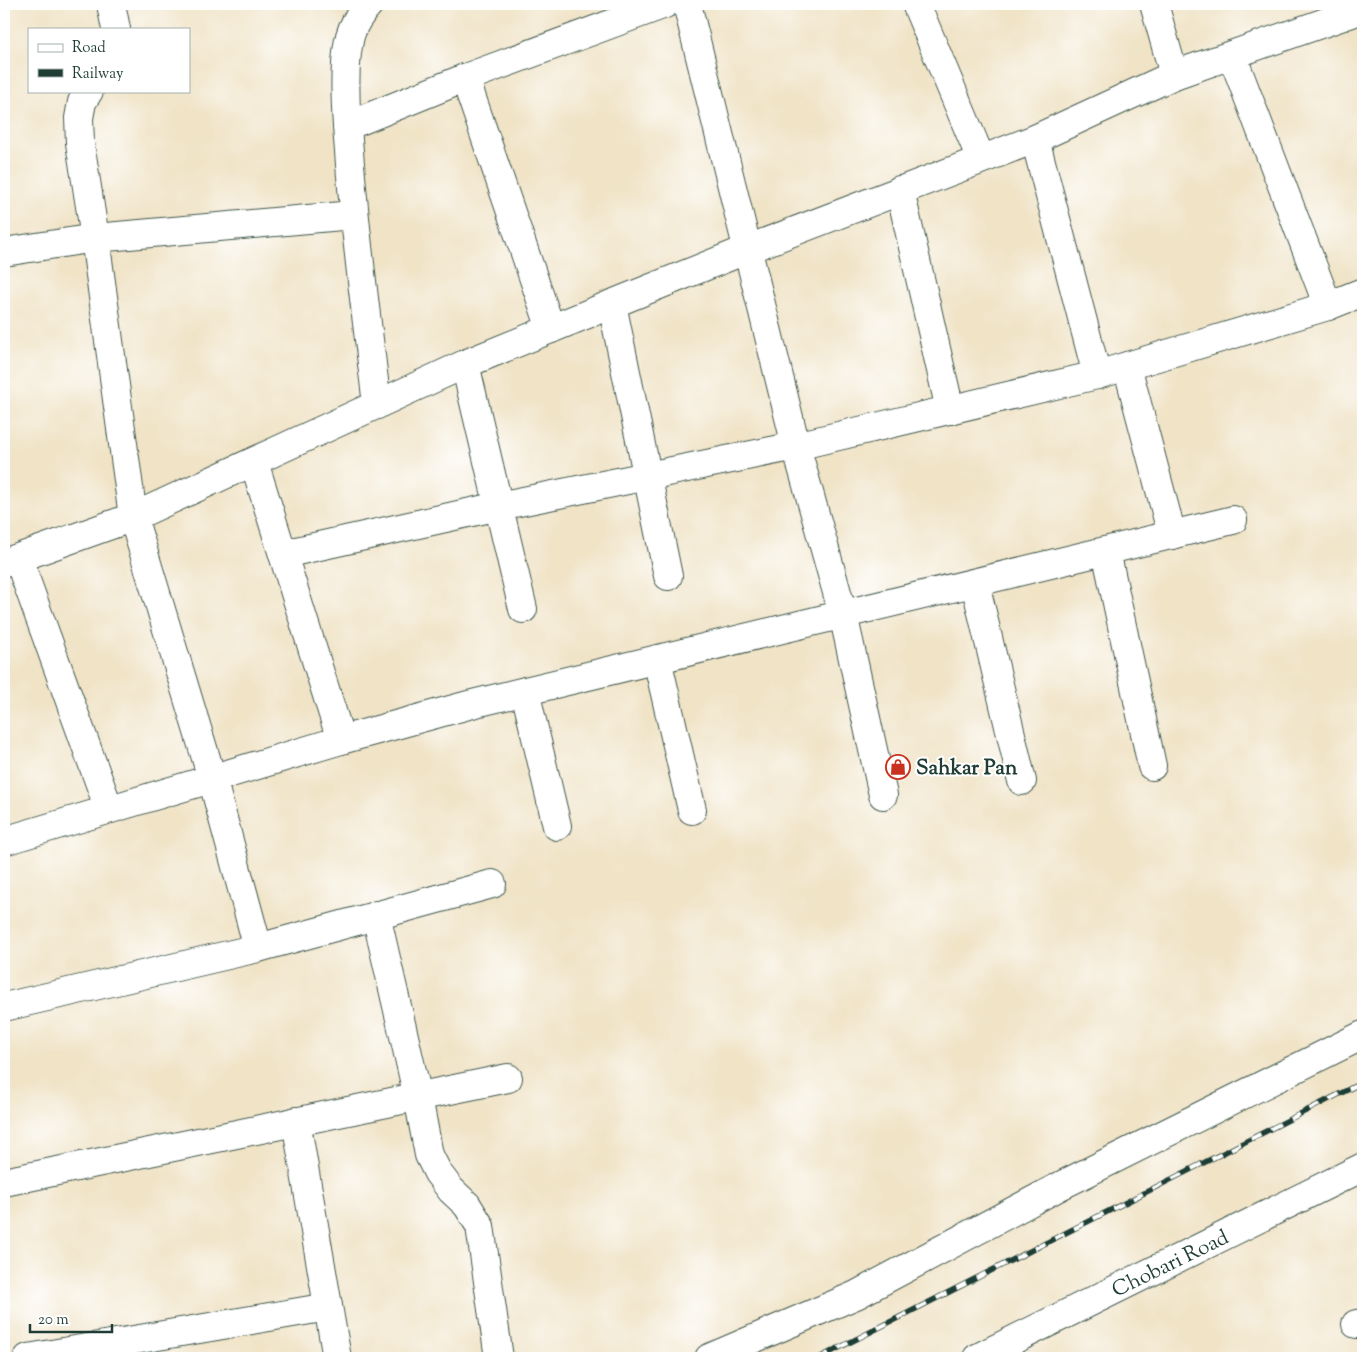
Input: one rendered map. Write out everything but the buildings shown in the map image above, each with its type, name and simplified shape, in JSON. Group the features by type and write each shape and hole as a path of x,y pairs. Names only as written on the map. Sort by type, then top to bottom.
{"street":[{"path":"111,4 116,28"},
{"path":"369,4 360,14 350,36 346,69 347,126 353,215 377,405"},
{"path":"347,126 465,78 665,4"},
{"path":"687,4 796,446 843,614 882,795"},
{"path":"916,4 981,159"},
{"path":"1154,4 1174,75"},
{"path":"109,809 11,561 133,517 465,364 748,249 1035,139 1174,75 1363,9"},
{"path":"1232,55 1328,306"},
{"path":"465,78 551,329"},
{"path":"88,92 82,102 80,143 95,238 133,517 212,778 258,948"},
{"path":"1035,139 1097,375"},
{"path":"900,190 950,410"},
{"path":"4,252 95,238 353,215"},
{"path":"283,554 499,506 796,446 1097,375 1328,306 1363,292"},
{"path":"612,304 668,576"},
{"path":"465,364 522,609"},
{"path":"1127,366 1172,535"},
{"path":"254,462 341,740"},
{"path":"4,841 341,740 525,691 1233,520"},
{"path":"1106,551 1152,766"},
{"path":"975,583 1022,781"},
{"path":"656,659 692,810"},
{"path":"525,691 557,826"},
{"path":"4,1007 258,948 492,884"},
{"path":"376,915 418,1096 429,1155 438,1174 468,1205 480,1226 499,1358"},
{"path":"709,1358 856,1295 1062,1185 1363,1035"},
{"path":"4,1182 508,1078"},
{"path":"296,1122 337,1358"},
{"name":"Chobari Road","path":"978,1358 1363,1166"},
{"path":"28,1358 328,1307"}],"railway":[{"path":"819,1358 1363,1082"}],"place":[{"name":"Sahkar Pan","path":"898,767"}]}
